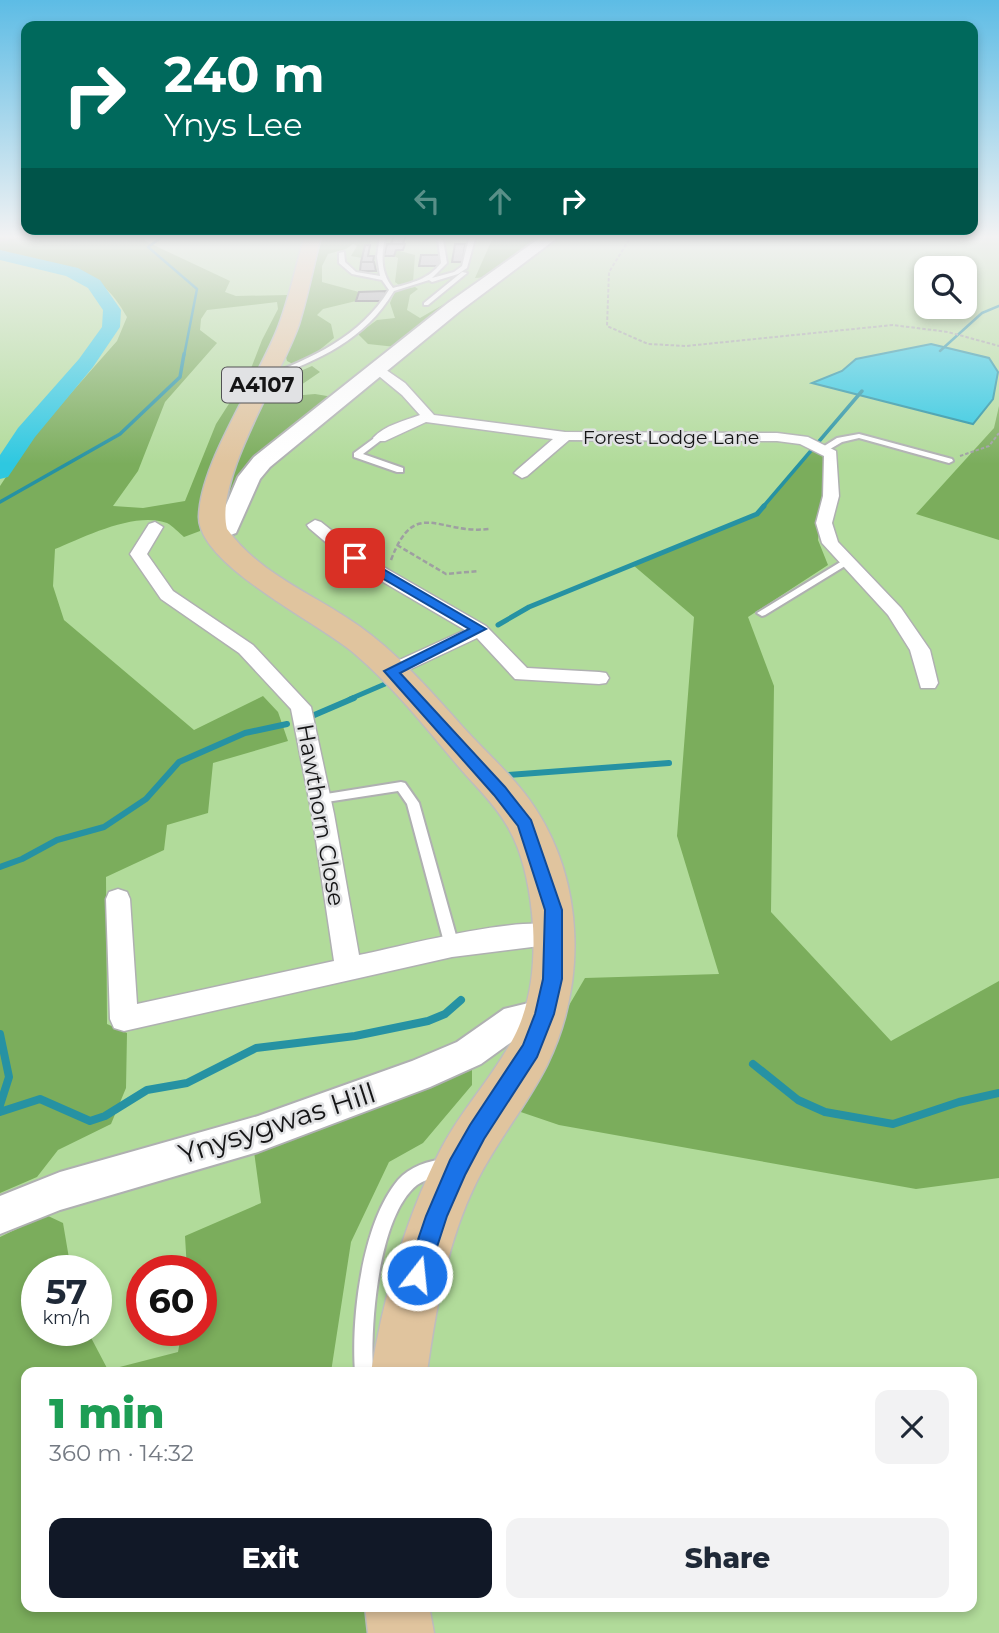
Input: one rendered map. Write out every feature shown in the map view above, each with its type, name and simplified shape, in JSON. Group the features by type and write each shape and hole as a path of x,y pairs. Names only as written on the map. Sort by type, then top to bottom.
{"main road":[{"name":"A4107","path":"216,533 212,523 220,479 289,325 293,311"},
{"path":"400,1367 422,1257 457,1167 530,1051 545,1014 552,979 555,934 552,902 526,824 391,671 351,634 250,571 216,533 228,528 249,477 262,462 449,311"},
{"path":"398,1612 401,1633"}],"street":[{"path":"379,369 420,404 428,417 395,429 380,438"},
{"name":"Forest Lodge Lane","path":"428,417 565,436 777,437 803,440 817,447"},
{"name":"Forest Lodge Lane","path":"522,473 565,436"},
{"path":"817,447 831,454 831,496 824,523 830,543 895,612 920,650 928,683"},
{"path":"315,525 355,558 479,629 522,674 598,678"},
{"name":"Hawthorn Close","path":"155,527 138,554 167,595 246,649 301,706 320,799 348,969"},
{"path":"391,671 479,629"},
{"path":"118,899 124,1019 452,946 491,939 555,934"},
{"name":"Ynysygwas Hill","path":"0,1215 61,1191 258,1133 418,1075 469,1053 516,1020 545,1014"}],"lane":[{"path":"265,378 323,355 380,311"},
{"path":"817,447 859,436 949,460"},
{"path":"380,438 357,455 400,470"},
{"path":"762,613 847,561"},
{"path":"320,799 401,786 413,803 452,946"},
{"path":"363,1367 361,1351 364,1303 377,1250 391,1210 403,1187 415,1177 434,1167 457,1167"}],"path":[{"path":"608,311 607,326 648,344 686,346 893,325 948,332 999,346"},
{"path":"949,460 989,446 999,433"},
{"path":"385,575 397,545 411,526 426,524 466,530 489,530"},
{"path":"397,545 446,574 460,575 479,571"}],"green space":[{"path":"0,311 914,311 914,319 977,319 977,311 999,311 999,1633 0,1633"},
{"path":"123,311 206,311 201,319 200,330 217,343 165,402 138,471 113,506 143,508 185,501 216,424 250,371 277,311 286,311 201,514 200,531 184,537 167,523 140,520 95,532 55,549 53,586 64,620 194,730 263,696 278,712 288,741 213,763 208,813 167,825 164,850 106,877 107,1024 127,1033 126,1088 111,1124 58,1150 37,1177 0,1193 0,486 33,436 117,341 127,317"},
{"path":"303,311 321,311 317,315 331,324 334,338 311,357 293,364 287,361 286,357"},
{"path":"393,311 409,311 420,318 432,311 441,311 396,347 368,344 358,334 377,320 395,318"},
{"path":"312,366 320,372 301,385 288,388 292,396 315,394 333,397 226,512 223,497 237,454 273,383"},
{"path":"999,406 999,540 916,514 994,428"},
{"path":"820,440 826,468 818,540 828,565 748,617 774,686 771,912 891,1041 999,981 999,1178 916,1189 559,1125 509,1108 585,978 719,974 677,836 694,617 633,565 757,514"},
{"path":"472,1062 472,1085 423,1143 389,1162 351,1242 332,1367 120,1367 178,1352 179,1346 217,1346 217,1255 186,1255 185,1236 261,1203 253,1144"},
{"path":"46,1215 63,1223 68,1255 21,1255 21,1346 95,1346 106,1367 21,1367 21,1612 375,1612 377,1633 0,1633 0,1237"}],"water":[{"path":"931,344 989,358 998,372 993,399 973,424 812,383 842,371 856,359"}],"waterway":[{"path":"0,472 26,433 86,363 111,327 112,311"},
{"path":"184,356 193,311"},
{"path":"940,351 986,311"},
{"path":"0,502 120,434 180,377 184,354"},
{"path":"762,508 862,391"},
{"path":"498,625 529,607 757,514 764,506"},
{"path":"350,699 385,684"},
{"path":"312,716 354,698"},
{"path":"0,867 22,859 57,840 104,827 146,799 179,762 245,733 287,724"},
{"path":"508,775 669,763"},
{"path":"0,1112 40,1099 90,1121 105,1116 147,1090 187,1083 256,1048 355,1036 428,1021 445,1014 461,1000"},
{"path":"0,1034 9,1077 0,1105"},
{"path":"753,1064 798,1100 825,1112 893,1124 959,1102 999,1093"}],"route":[{"path":"355,558 479,629 391,671 526,824 554,910 552,979 545,1014 530,1051 457,1167 417,1275"}]}
